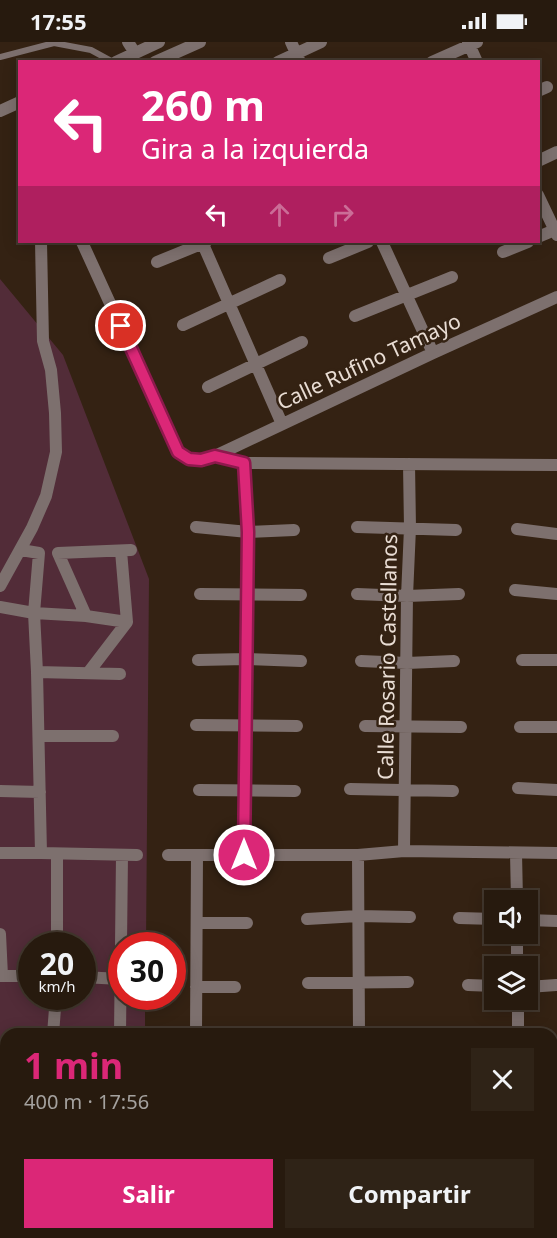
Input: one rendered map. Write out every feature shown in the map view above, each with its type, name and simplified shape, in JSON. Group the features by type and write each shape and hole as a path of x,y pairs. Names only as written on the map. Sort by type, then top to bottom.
{"street":[{"path":"128,42 135,53"},
{"path":"119,60 159,42"},
{"path":"160,60 200,42"},
{"path":"282,60 321,42"},
{"path":"436,60 472,43 476,60"},
{"path":"0,111 18,103"},
{"path":"540,160 557,152"},
{"path":"540,199 556,232 540,236"},
{"path":"0,586 21,550 46,496 56,452 51,370 43,341 41,243"},
{"path":"82,243 178,452 189,459 201,460 215,456 244,463 557,465"},
{"path":"157,262 202,243"},
{"path":"204,243 282,424"},
{"path":"329,258 366,243"},
{"path":"382,243 433,353"},
{"path":"503,252 526,243"},
{"path":"355,316 452,277"},
{"path":"183,325 280,280"},
{"name":"Calle Rufino Tamayo","path":"215,456 557,297"},
{"path":"540,305 557,307"},
{"path":"208,387 302,342"},
{"path":"244,463 248,532 244,855"},
{"name":"Calle Rosario Castellanos","path":"404,851 410,528 409,464"},
{"path":"357,527 456,530"},
{"path":"196,528 248,532 294,530"},
{"path":"517,529 557,534"},
{"path":"21,550 39,553 126,550 127,622 88,673"},
{"path":"39,553 34,613 41,853"},
{"path":"58,553 86,616"},
{"path":"515,590 557,594"},
{"path":"200,594 301,595"},
{"path":"357,594 407,596 459,594"},
{"path":"0,607 34,613 86,616 127,622"},
{"path":"198,660 301,661"},
{"path":"522,660 557,660"},
{"path":"361,661 407,663 453,661"},
{"path":"37,672 120,674"},
{"path":"196,725 297,726"},
{"path":"365,726 461,728"},
{"path":"520,727 557,727"},
{"path":"39,736 113,736"},
{"path":"518,788 557,790"},
{"path":"350,789 453,791"},
{"path":"199,790 296,791"},
{"path":"0,791 39,792"},
{"path":"168,855 358,855 404,851 557,853"},
{"path":"0,853 137,855"},
{"path":"516,853 517,890"},
{"path":"57,854 57,932"},
{"path":"121,932 122,855"},
{"path":"196,1028 197,855"},
{"path":"358,855 358,1028"},
{"path":"307,919 358,916 410,917"},
{"path":"459,918 484,919"},
{"path":"538,920 557,921"},
{"path":"196,923 247,923"},
{"path":"0,934 1,976 18,976"},
{"path":"308,983 408,981"},
{"path":"468,985 484,986"},
{"path":"538,986 556,985"},
{"path":"196,987 235,987"},
{"path":"53,1028 55,1010"},
{"path":"120,1010 120,1028"},
{"path":"518,1010 518,1028"}],"lane":[{"path":"0,57 54,43 91,50 110,60"}],"shaded area":[{"path":"0,279 63,355 149,579 146,932 108,932 108,1010 145,1010 145,1028 0,1028"}],"route":[{"path":"121,326 178,452 189,459 201,460 215,456 244,463 248,532 244,855"}]}
